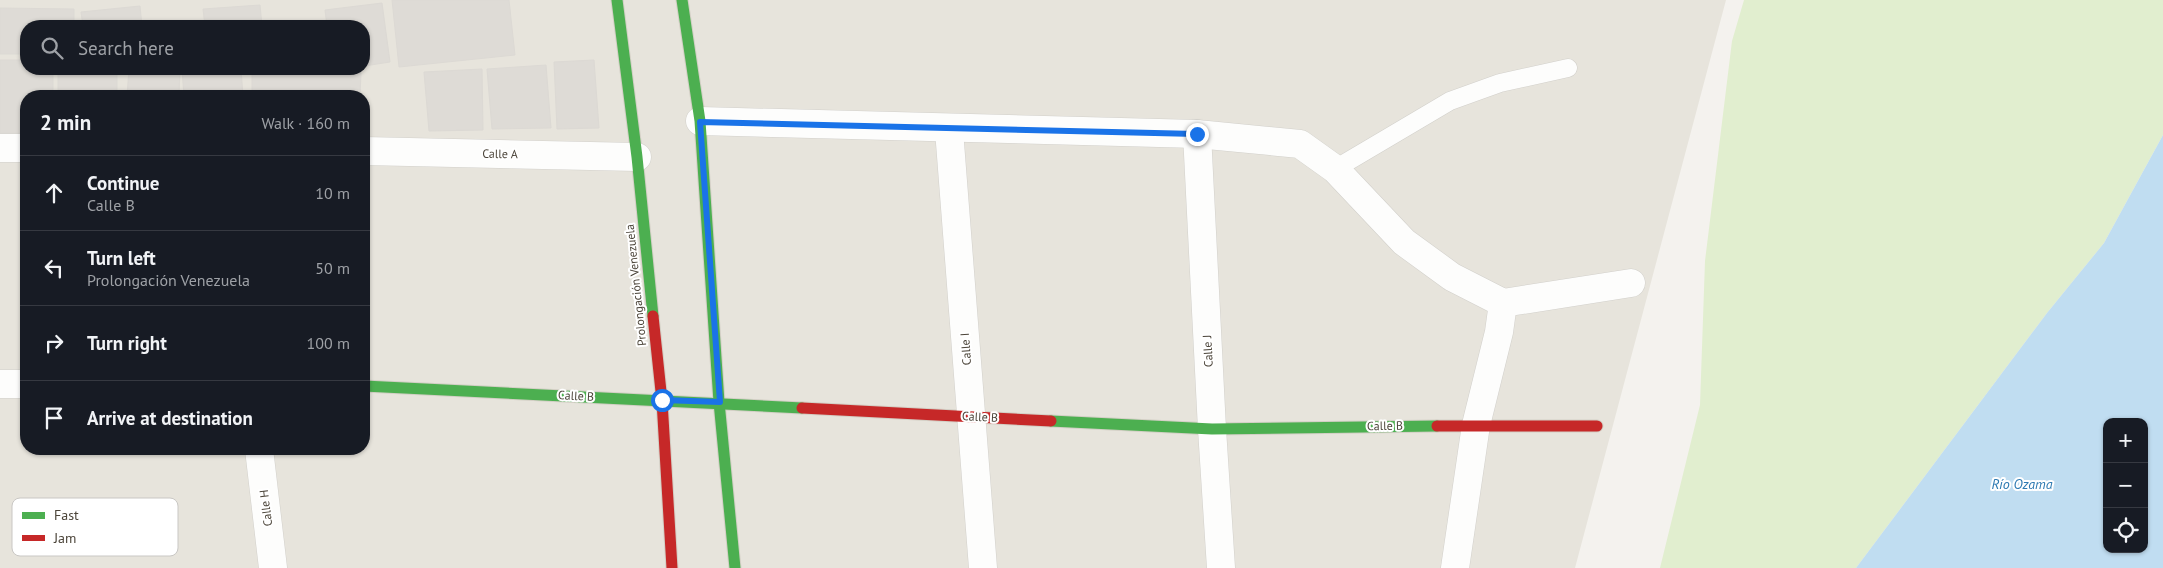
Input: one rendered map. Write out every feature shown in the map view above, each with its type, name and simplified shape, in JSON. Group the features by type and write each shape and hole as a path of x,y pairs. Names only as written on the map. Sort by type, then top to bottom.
{"street":[{"name":"Prolongación Venezuela","path":"617,0 637,156 662,400 672,568"},
{"path":"682,0 700,122 720,402 735,568"},
{"path":"700,122 949,130 1197,134 1300,144 1335,169 1404,242 1452,277 1503,303 1631,283"},
{"name":"Calle I","path":"949,130 983,568"},
{"name":"Calle J","path":"1197,134 1221,568"},
{"path":"0,148 20,148"},
{"name":"Calle A","path":"370,152 637,156"},
{"path":"1455,568 1476,425 1499,332 1503,303"},
{"path":"0,384 20,384"},
{"name":"Calle B","path":"370,386 720,402 1212,429 1476,425 1597,426"},
{"name":"Calle H","path":"260,455 273,568"}],"lane":[{"path":"1335,169 1450,101 1500,83 1568,68"}],"shaded area":[{"path":"0,0 1726,0 1575,568 0,568"}],"green space":[{"path":"1744,0 2163,0 2163,135 2104,243 2047,313 1856,568 1660,568 1700,405 1705,261 1732,41"}],"water":[{"name":"Río Ozama","path":"2163,135 2163,568 1856,568 2047,313 2104,243"}],"building":[{"path":"392,0 509,0 515,55 399,67"},
{"path":"382,3 390,62 370,65 370,20 326,20 325,10"},
{"path":"260,5 261,20 204,20 203,9"},
{"path":"140,6 141,20 82,20 81,12"},
{"path":"0,8 74,9 74,20 20,20 20,54 0,54"},
{"path":"0,60 20,60 20,75 53,75 53,90 20,90 20,133 0,133"},
{"path":"594,60 599,128 557,129 554,62"},
{"path":"546,65 551,128 492,129 487,69"},
{"path":"482,69 483,130 429,131 424,72"},
{"path":"58,75 117,75 117,90 58,90"},
{"path":"129,75 180,75 179,90 127,90"},
{"path":"182,75 241,75 243,90 184,90"},
{"path":"252,75 361,75 360,90 252,90"}],"traffic: fast":[{"path":"617,0 637,157 653,316"},
{"path":"682,0 700,121 719,402 735,568"},
{"path":"370,386 802,408"},
{"path":"1051,421 1212,429 1437,426"}],"traffic: jam":[{"path":"653,316 662,401 672,568"},
{"path":"802,408 1051,421"},
{"path":"1437,426 1597,426"}],"route":[{"path":"662,400 720,402 700,122 949,130 1197,134"}]}
